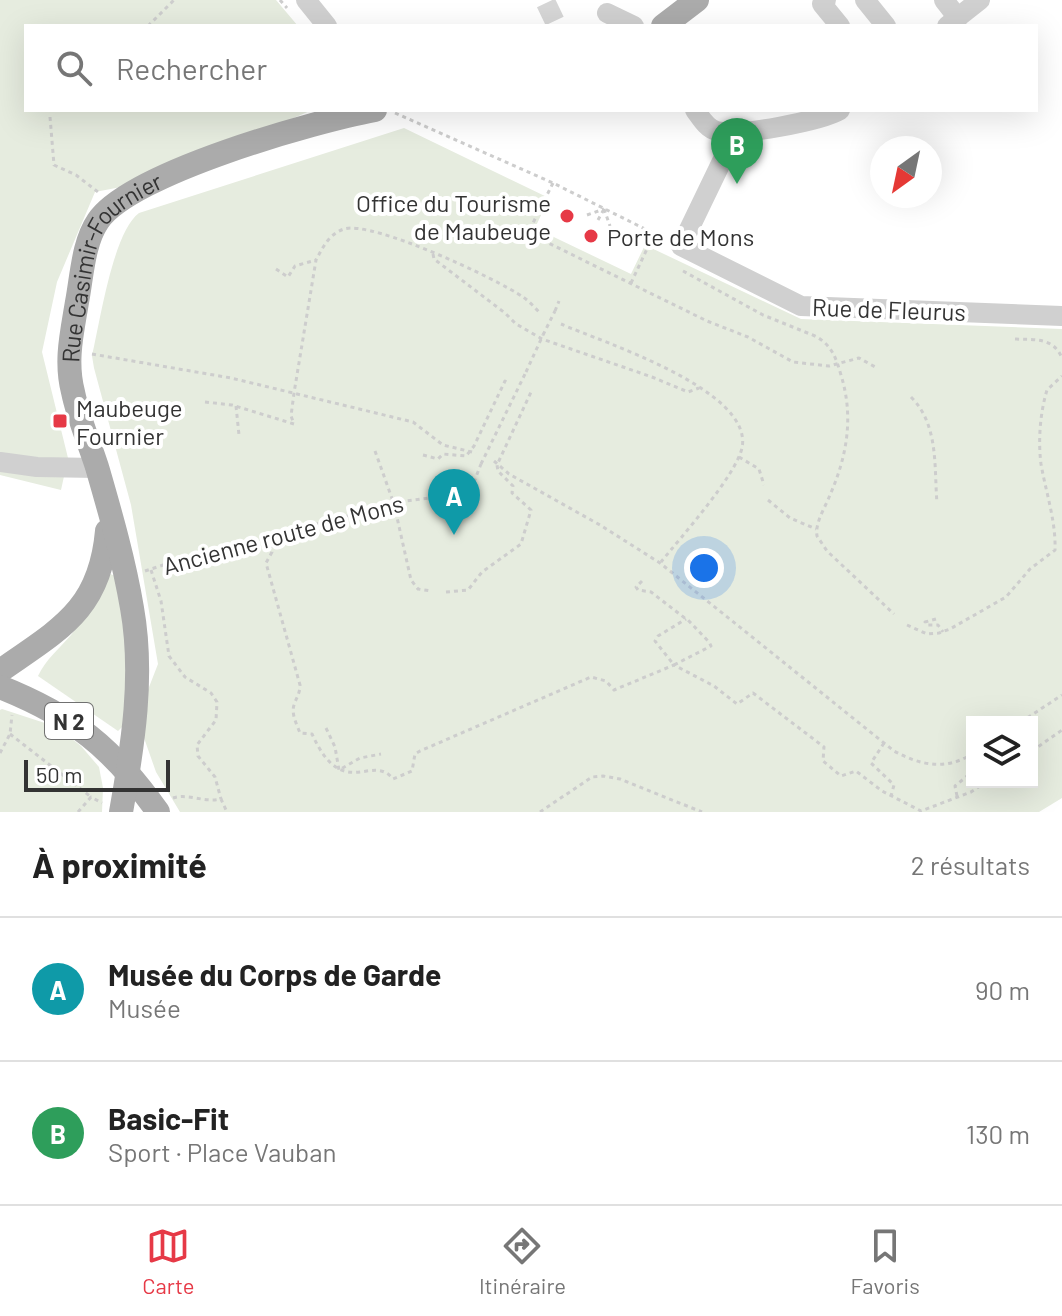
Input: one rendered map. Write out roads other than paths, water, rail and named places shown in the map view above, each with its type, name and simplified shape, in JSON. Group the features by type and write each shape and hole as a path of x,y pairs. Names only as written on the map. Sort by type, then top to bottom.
{"main road":[{"path":"666,24 697,0"},
{"name":"Rue Casimir-Fournier","path":"116,810 128,771 138,661 126,577 68,366 88,240 106,210 125,195 161,177 235,150 333,119 366,112"},
{"path":"0,671 65,626 80,610 105,558 109,512"},
{"name":"N 2","path":"0,687 65,718 128,771"},
{"path":"128,771 157,810"}],"street":[{"path":"826,0 822,4 838,24"},
{"path":"865,0 884,24"},
{"path":"944,0 953,22 980,0"},
{"path":"298,5 324,24"},
{"path":"607,13 630,24"},
{"path":"697,112 713,130 736,132 791,117 829,112"},
{"name":"Rue de Fleurus","path":"736,132 681,246 801,306 1062,316"},
{"path":"0,462 37,467 97,468"}],"tunnel":[{"path":"546,3 556,24"}],"place":[{"name":"Basic-Fit","path":"737,184"},
{"name":"Office du Tourisme de Maubeuge","path":"567,216"},
{"name":"Porte de Mons","path":"591,236"},
{"name":"Maubeuge Fournier","path":"60,421"},
{"name":"Musée du Corps de Garde","path":"454,535"}]}
